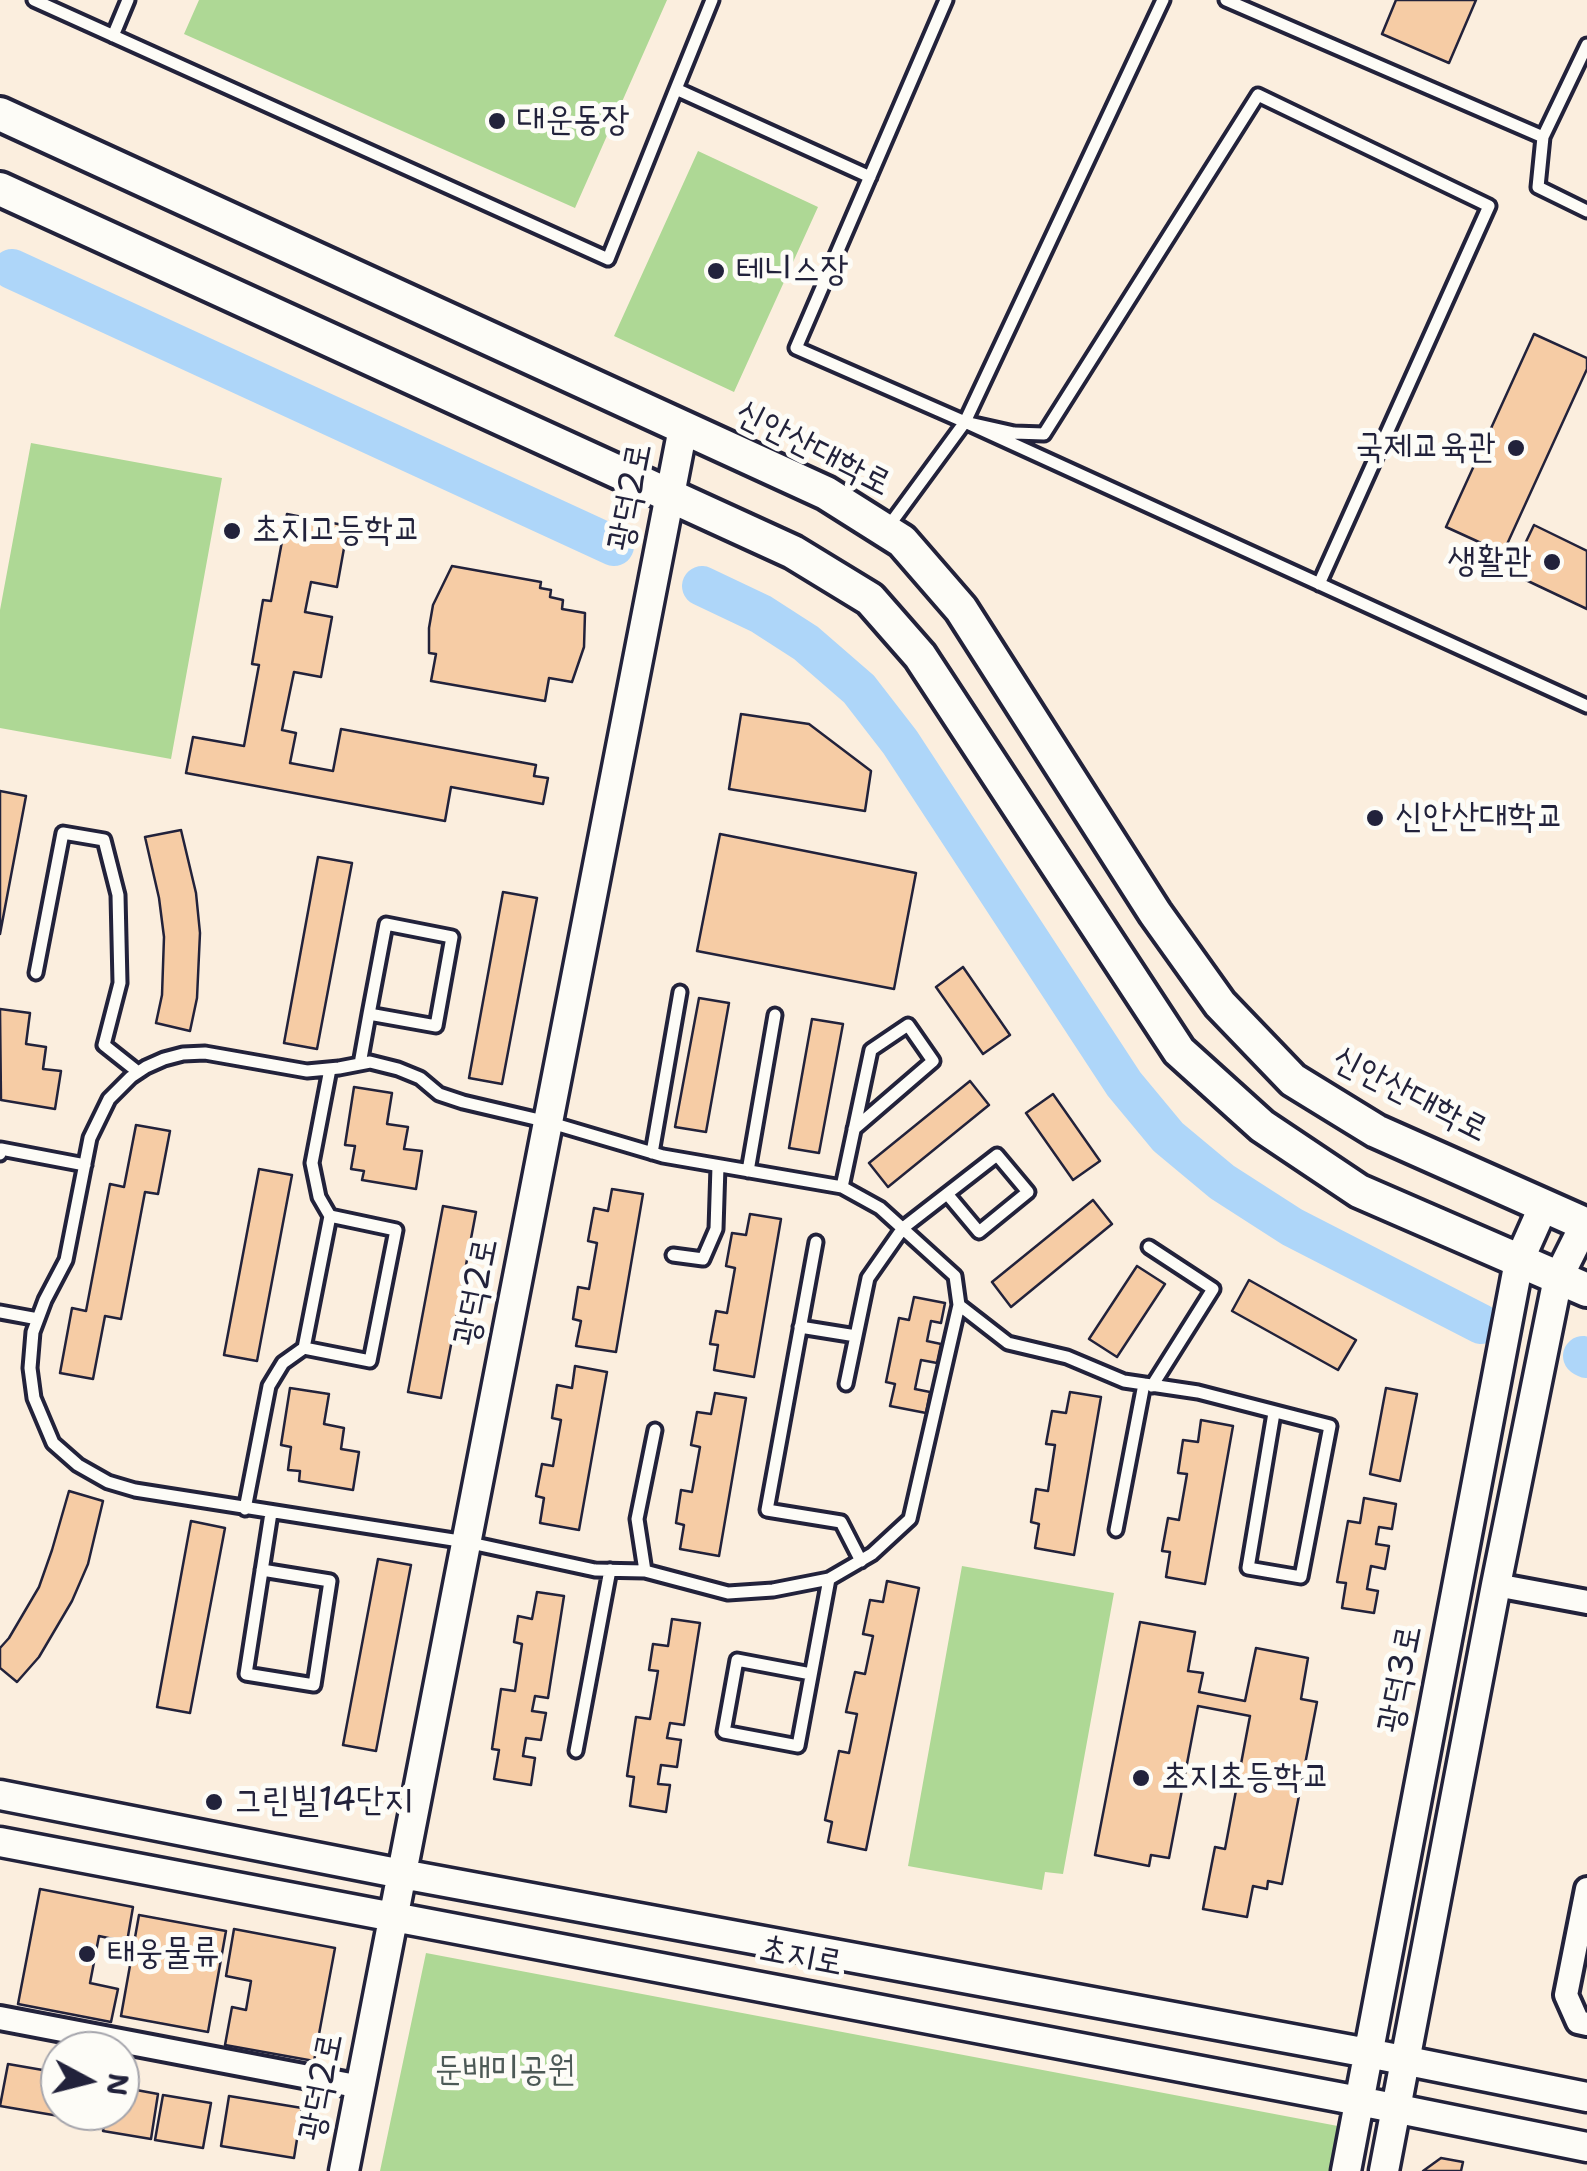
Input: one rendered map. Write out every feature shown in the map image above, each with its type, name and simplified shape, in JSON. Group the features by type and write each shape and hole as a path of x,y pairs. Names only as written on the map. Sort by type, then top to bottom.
{"main road":[{"name":"신안산대학로","path":"0,114 826,493 902,541 961,609 1155,913 1220,1004 1294,1080 1376,1132 1586,1224"},
{"path":"0,189 670,494 793,552 870,599 920,656 1179,1052 1262,1126 1359,1192 1573,1284"}],"street":[{"name":"광덕2로","path":"344,2171 683,428"},
{"name":"광덕3로","path":"1346,2171 1519,1261 1544,1205"},
{"path":"1384,2171 1496,1585 1586,1224"},
{"path":"1496,1585 1587,1602"},
{"name":"초지로","path":"0,1795 1587,2097"},
{"name":"초지로","path":"0,1842 1359,2100 1587,2147"},
{"path":"1587,1889 1566,1995 1578,2022 1587,2024"},
{"path":"0,2018 361,2087"}],"lane":[{"path":"34,0 608,258 712,0"},
{"path":"113,36 128,0"},
{"path":"946,0 796,348 1587,706"},
{"path":"886,530 965,422 1163,0"},
{"path":"1226,0 1543,137"},
{"path":"1587,45 1543,137 1538,187 1587,211"},
{"path":"676,89 870,178"},
{"path":"965,422 1014,433 1044,434 1258,95 1489,206 1319,584"},
{"path":"36,973 63,833 104,840 118,895 120,983 104,1045 138,1072"},
{"path":"360,1064 386,924 452,937 436,1026 370,1014"},
{"path":"652,1153 680,992"},
{"path":"748,1171 775,1014"},
{"path":"842,1188 854,1130 871,1050 908,1025 934,1062 854,1130"},
{"path":"205,1053 306,1071 360,1064 370,1062 398,1069 420,1078 439,1094 463,1102 652,1153 842,1188 880,1208 955,1276 959,1306 910,1519 872,1554 828,1580 773,1590 728,1592 645,1571 595,1570 466,1542 134,1490 108,1482 78,1465 53,1443 34,1398 30,1368 38,1319 66,1260 90,1138 109,1099 138,1072 183,1054 205,1053"},
{"path":"245,1509 269,1386 282,1363 304,1348 330,1216 319,1197 312,1163 330,1069"},
{"path":"0,1154 1,1149 85,1164"},
{"path":"846,1384 868,1278 903,1228 998,1154 1028,1192 979,1232 948,1194"},
{"path":"673,1256 703,1259 716,1229 718,1166"},
{"path":"304,1348 370,1361 396,1230 330,1216"},
{"path":"816,1242 767,1510 841,1522 860,1561"},
{"path":"1116,1530 1148,1385 1213,1288 1149,1247"},
{"path":"959,1306 1008,1343 1067,1357 1124,1381 1198,1392 1330,1426 1301,1576 1248,1568 1274,1413"},
{"path":"0,1312 38,1319"},
{"path":"800,1327 856,1336"},
{"path":"645,1571 636,1519 654,1430"},
{"path":"262,1570 330,1582 314,1685 246,1674 262,1570 271,1513"},
{"path":"576,1751 610,1570"},
{"path":"811,1674 737,1660 724,1732 798,1746 828,1580"}],"green space":[{"name":"대운동장","path":"199,0 667,0 575,208 184,34"},
{"name":"테니스장","path":"698,151 818,207 734,392 614,336"},
{"path":"31,443 222,478 171,759 0,728 0,610"},
{"path":"962,1566 1114,1593 1063,1874 1045,1872 1042,1890 908,1866"},
{"name":"둔배미공원","path":"426,1953 1343,2127 1334,2171 380,2171"}],"building":[{"path":"1396,0 1476,0 1449,63 1382,34"},
{"name":"국제교육관","path":"1534,334 1587,358 1587,369 1503,553 1446,527"},
{"name":"초지고등학교","path":"287,514 348,526 337,587 311,582 305,612 332,617 321,677 294,672 282,730 296,733 290,763 333,771 341,729 536,765 534,776 548,778 543,804 451,787 445,821 186,773 193,737 244,746 259,665 252,664 263,600 271,601"},
{"name":"생활관","path":"1534,525 1587,551 1587,609 1511,573"},
{"name":"초지고등학교","path":"452,566 541,582 540,588 551,590 550,597 563,600 562,609 585,613 584,647 572,682 549,678 545,701 431,681 436,654 429,653 433,605"},
{"path":"741,714 809,724 871,771 865,811 729,789"},
{"path":"0,791 26,796 0,934"},
{"path":"181,830 196,893 200,933 197,998 190,1031 156,1023 162,995 164,937 145,837"},
{"path":"720,834 916,873 894,989 697,951"},
{"path":"318,857 352,863 317,1049 284,1043"},
{"path":"503,892 537,898 502,1084 469,1078"},
{"path":"963,967 1010,1035 983,1054 936,987"},
{"path":"699,998 729,1003 706,1132 675,1127"},
{"path":"0,1009 30,1013 26,1044 46,1047 43,1069 61,1071 55,1109 1,1100"},
{"path":"812,1019 843,1024 819,1153 789,1148"},
{"path":"970,1081 989,1105 888,1187 869,1163"},
{"path":"354,1087 392,1093 387,1124 408,1127 404,1149 422,1151 416,1189 362,1180 364,1171 351,1169 355,1146 345,1145"},
{"path":"1053,1094 1100,1161 1073,1180 1026,1113"},
{"path":"136,1125 170,1131 158,1194 145,1192 121,1319 105,1316 93,1379 60,1373 72,1308 86,1311 110,1184 124,1187"},
{"path":"259,1169 292,1175 257,1361 224,1355"},
{"path":"612,1189 643,1194 616,1352 576,1346 581,1321 573,1319 578,1287 589,1289 597,1243 588,1241 594,1208 608,1211"},
{"path":"1093,1200 1112,1224 1011,1307 992,1282"},
{"path":"443,1206 476,1212 441,1398 408,1392"},
{"path":"750,1214 781,1219 754,1377 714,1370 718,1345 710,1344 716,1311 727,1313 735,1268 726,1266 732,1233 746,1235"},
{"path":"1137,1266 1165,1284 1117,1357 1089,1339"},
{"path":"1249,1280 1356,1340 1338,1370 1232,1311"},
{"path":"914,1297 945,1303 941,1323 931,1321 927,1341 941,1344 937,1363 921,1360 915,1389 930,1392 926,1413 890,1406 895,1384 886,1382 899,1318 909,1320"},
{"path":"575,1366 607,1372 579,1530 540,1523 544,1498 536,1496 542,1464 553,1466 561,1420 552,1418 557,1385 572,1388"},
{"path":"290,1388 329,1394 324,1424 344,1428 341,1449 359,1452 353,1490 299,1481 300,1471 288,1470 291,1447 281,1445"},
{"path":"1386,1388 1417,1394 1400,1481 1370,1474"},
{"path":"1070,1392 1101,1397 1074,1555 1035,1548 1039,1524 1031,1522 1036,1489 1048,1491 1055,1445 1046,1444 1052,1411 1066,1413"},
{"path":"715,1393 746,1398 719,1556 680,1549 684,1525 676,1523 681,1490 692,1492 700,1447 691,1445 697,1412 711,1414"},
{"path":"1201,1420 1233,1426 1205,1584 1166,1577 1170,1552 1162,1551 1168,1518 1179,1520 1187,1474 1178,1473 1183,1440 1198,1442"},
{"path":"69,1491 103,1501 88,1564 72,1601 39,1657 17,1682 0,1668 0,1648 39,1587"},
{"path":"1364,1498 1396,1504 1392,1529 1379,1527 1376,1544 1389,1546 1385,1569 1371,1566 1367,1589 1378,1591 1374,1613 1342,1608 1346,1583 1337,1582 1348,1521 1360,1523"},
{"path":"191,1521 225,1528 190,1713 157,1707"},
{"path":"378,1559 411,1565 376,1751 343,1745"},
{"path":"887,1581 919,1588 866,1850 828,1842 832,1822 825,1820 839,1751 849,1753 857,1714 846,1712 855,1672 865,1674 873,1636 863,1634 870,1600 883,1602"},
{"path":"537,1592 564,1596 548,1698 535,1696 532,1711 546,1713 541,1740 526,1738 523,1756 535,1758 531,1785 494,1779 499,1750 492,1749 501,1689 515,1691 522,1644 514,1642 518,1616 532,1619"},
{"path":"672,1619 700,1623 684,1725 670,1723 667,1738 681,1740 677,1767 661,1765 658,1784 670,1785 666,1812 630,1806 634,1777 627,1776 636,1717 650,1719 658,1671 649,1670 653,1644 668,1646"},
{"name":"초지초등학교","path":"1140,1622 1195,1632 1188,1671 1203,1673 1199,1692 1245,1701 1256,1648 1308,1658 1301,1699 1317,1702 1282,1884 1268,1881 1267,1889 1253,1886 1247,1917 1203,1909 1215,1847 1225,1849 1250,1716 1198,1706 1169,1858 1151,1855 1149,1866 1095,1855"},
{"path":"40,1889 133,1907 127,1942 99,1936 90,1983 118,1989 111,2022 18,2004"},
{"path":"139,1915 226,1931 208,2032 121,2016"},
{"path":"234,1929 335,1948 314,2061 225,2045 232,2007 246,2010 251,1981 226,1976"},
{"path":"8,2064 40,2070 40,2113 0,2106"},
{"path":"140,2091 158,2094 151,2139 103,2131 140,2131"},
{"path":"163,2095 211,2103 203,2148 155,2140"},
{"path":"229,2096 302,2108 294,2158 221,2146"},
{"path":"1441,2158 1463,2162 1461,2171 1423,2171"}],"waterway":[{"path":"12,269 614,546"},
{"path":"702,586 761,614 806,643 859,689 900,742 1124,1084 1168,1137 1222,1182 1292,1227 1481,1324"},
{"path":"1583,1356 1587,1358"}],"place":[{"name":"대운동장","path":"497,121"},
{"name":"테니스장","path":"716,271"},
{"name":"국제교육관","path":"1516,448"},
{"name":"초지고등학교","path":"232,531"},
{"name":"생활관","path":"1552,562"},
{"name":"신안산대학교","path":"1375,818"},
{"name":"초지초등학교","path":"1141,1778"},
{"name":"그린빌14단지","path":"214,1802"},
{"name":"태웅물류","path":"87,1954"}]}
